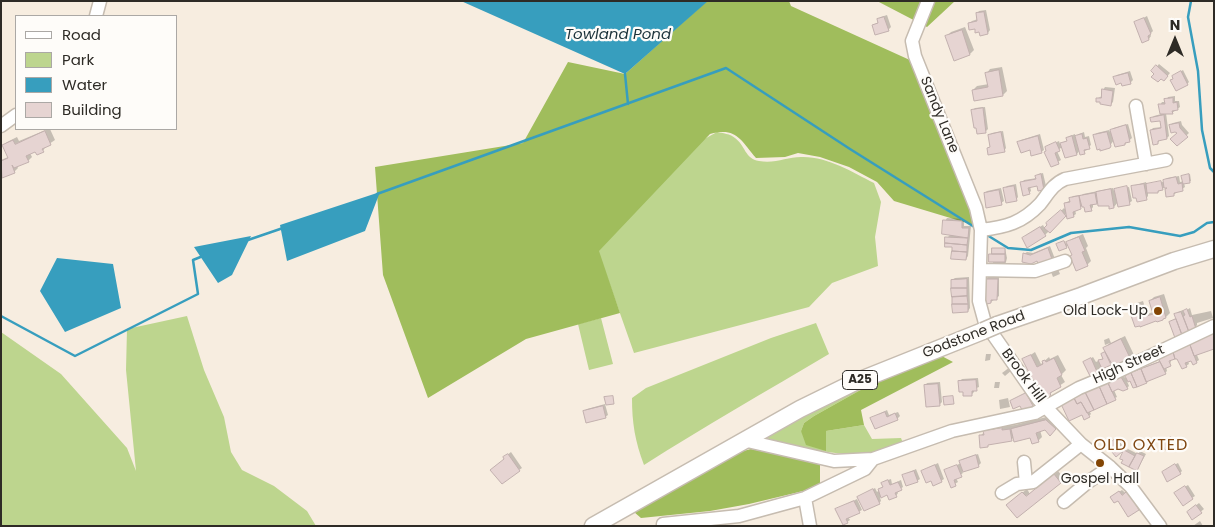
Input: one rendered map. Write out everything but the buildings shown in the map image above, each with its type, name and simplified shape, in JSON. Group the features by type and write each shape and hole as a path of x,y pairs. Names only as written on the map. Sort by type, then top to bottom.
{"main road":[{"name":"Godstone Road","path":"593,526 743,440 852,383 990,328 1081,296 1174,260 1214,249"}],"street":[{"path":"96,15 100,1"},
{"name":"Sandy Lane","path":"928,1 912,41 915,56 976,208 981,234"},
{"path":"1136,106 1146,164"},
{"path":"1,126 15,115"},
{"path":"981,234 1016,223 1030,214 1055,185 1065,179 1166,160"},
{"name":"Brook Hill","path":"981,234 979,301 985,323 1038,399 1081,444 1110,467 1141,498 1160,526"},
{"path":"980,270 1035,271 1066,262"},
{"name":"High Street","path":"1046,407 1060,397 1214,326"},
{"path":"743,440 834,461 873,458 952,432 1035,413 1046,407"},
{"path":"1002,493 1017,484 1033,482 1081,444"},
{"path":"663,524 739,516 805,498 865,469 873,458"},
{"path":"830,486 834,473 834,461"},
{"path":"1024,462 1026,483"},
{"path":"1064,502 1110,467"},
{"path":"805,498 810,526"}],"green space":[{"path":"707,1 789,1 791,6 912,61 977,226 894,201 877,182 849,167 820,157 798,153 785,157 756,158 737,136 726,132 710,134 599,251 620,313 526,339 428,398 383,275 375,167 523,143 568,62 625,74"},
{"path":"877,1 955,1 927,27"},
{"path":"717,132 733,137 754,160 770,162 811,157 830,162 874,183 881,202 875,237 878,266 832,283 809,307 634,353 598,251 690,147"},
{"path":"187,316 204,370 224,417 231,452 242,470 274,486 307,511 316,526 1,526 1,332 61,374 127,448 136,471 126,370 127,329"},
{"path":"601,318 613,364 589,370 578,324"},
{"path":"816,323 829,354 644,465 635,432 632,398 646,388 771,338"},
{"path":"936,353 953,362 861,410 864,425 826,431 826,451 806,445 801,431 804,423 873,383"},
{"path":"872,382 814,416 804,423 801,431 826,450 826,431 864,425 872,439 901,438 903,443 890,449 876,452 849,454 808,448 764,437"},
{"path":"751,449 820,463 820,487 710,511 641,518 634,512 732,454"}],"water":[{"name":"Towland Pond","path":"461,1 708,1 625,74"},
{"path":"380,192 365,231 287,261 280,225"},
{"path":"251,236 232,275 218,283 194,247"},
{"path":"57,258 113,264 121,308 65,332 40,291"}],"waterway":[{"path":"1191,1 1188,17 1198,71 1202,130 1210,168 1214,172"},
{"path":"377,194 726,68 976,228"},
{"path":"625,74 628,104"},
{"path":"987,235 1008,248 1031,250 1071,233 1129,227 1180,236 1194,232 1207,223 1214,222"},
{"path":"248,240 283,228"},
{"path":"1,316 75,356 198,294 193,260 203,256"}],"place":[{"name":"Old Lock-Up","path":"1158,311"},
{"name":"Gospel Hall","path":"1100,463"}],"district":[{"name":"OLD OXTED","path":"1141,446"}]}
